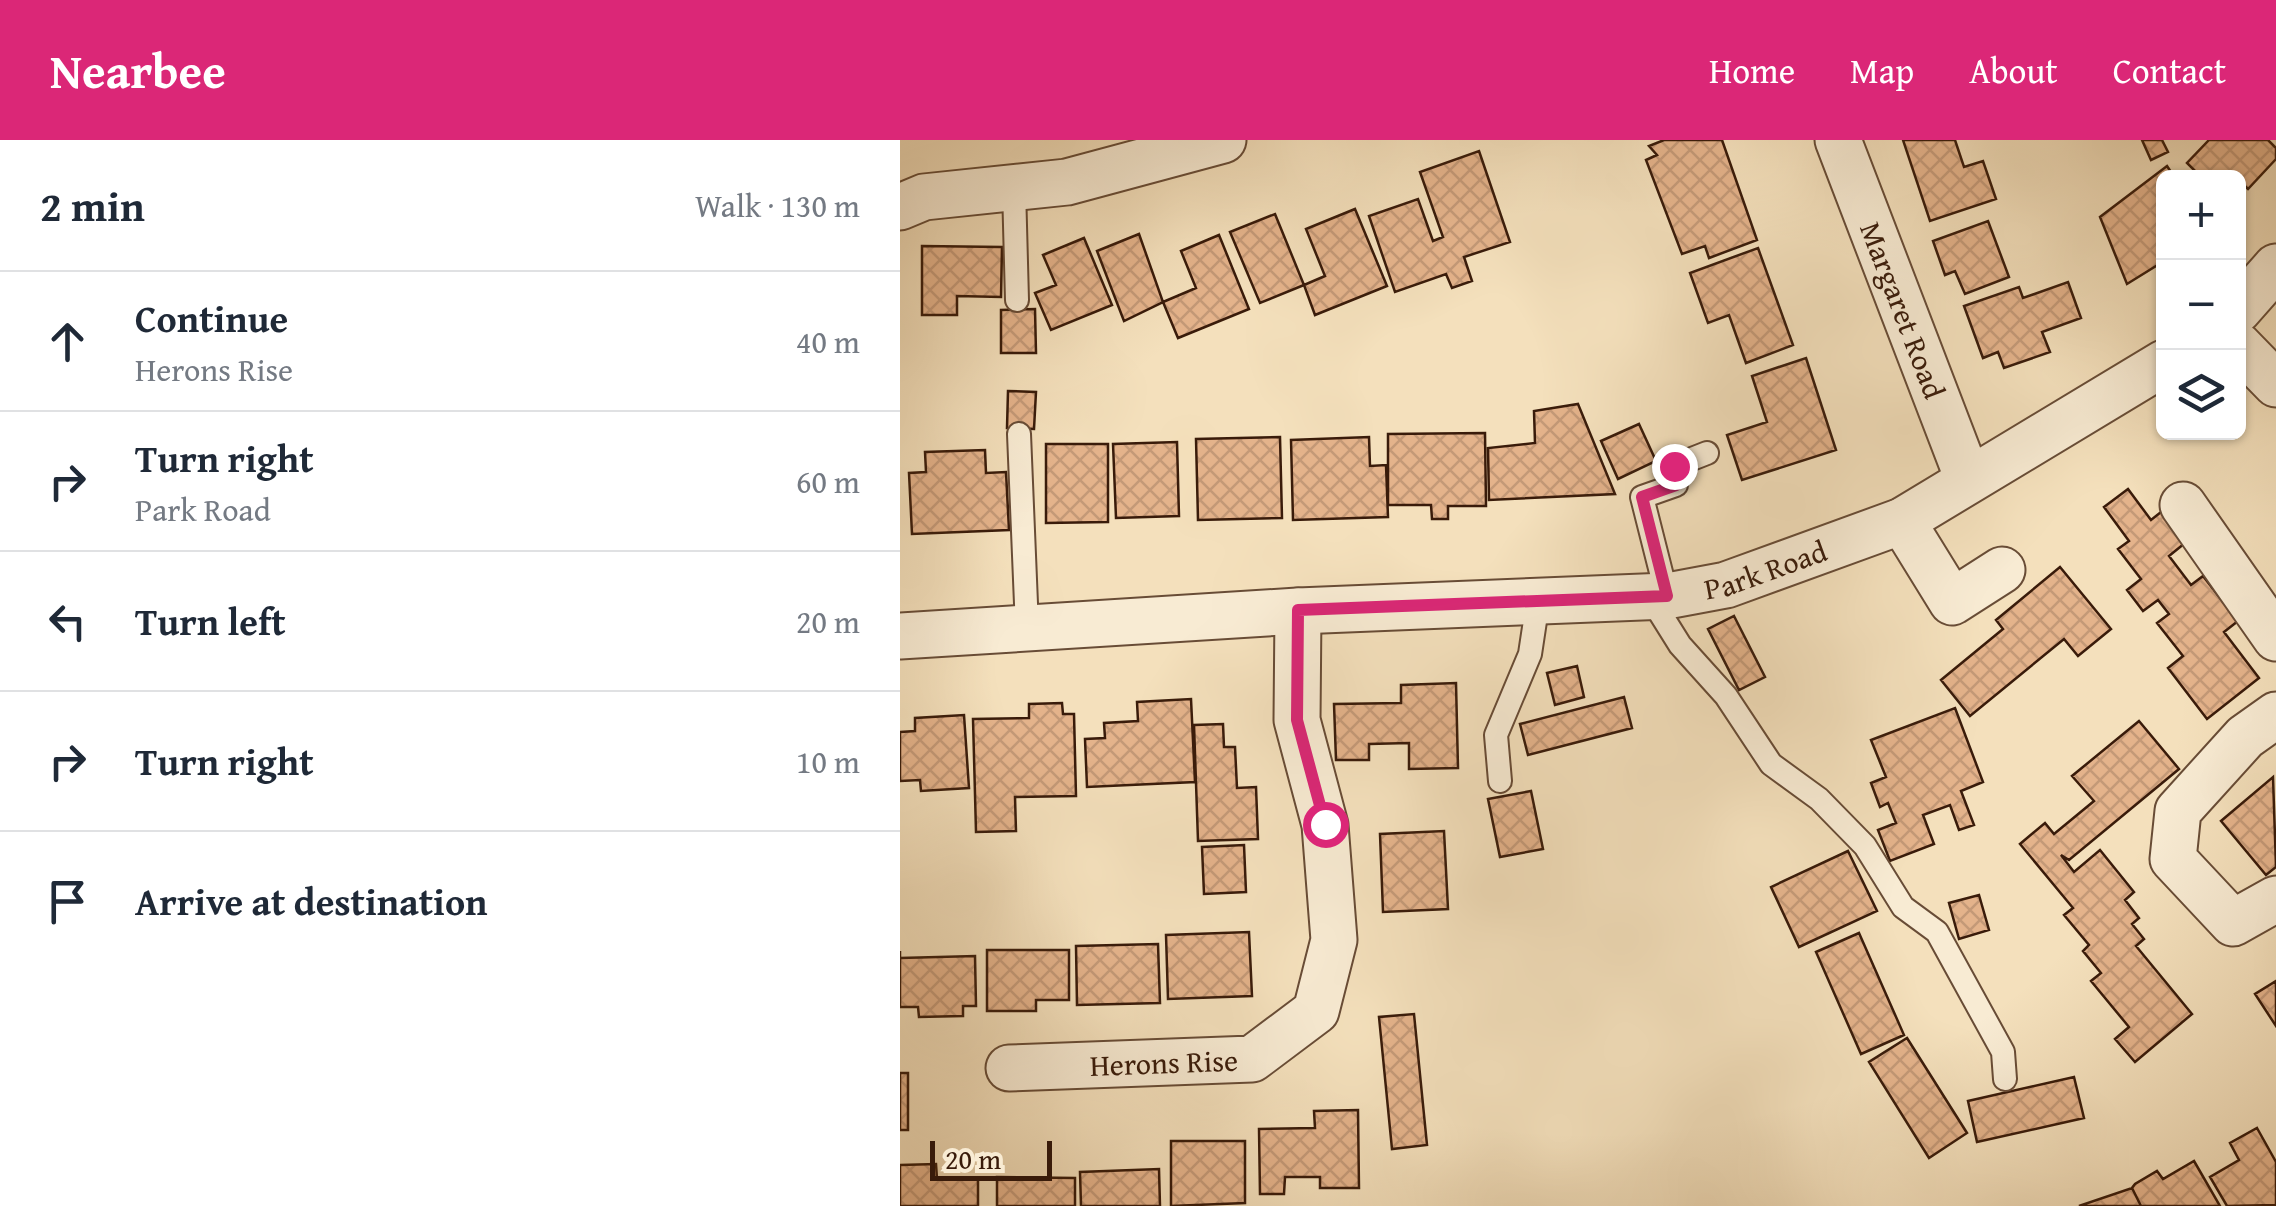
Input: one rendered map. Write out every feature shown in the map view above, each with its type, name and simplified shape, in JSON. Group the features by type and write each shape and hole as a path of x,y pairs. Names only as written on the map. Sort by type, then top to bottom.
{"street":[{"path":"900,207 924,197 1066,182 1222,140"},
{"name":"Margaret Road","path":"1838,140 1968,479"},
{"path":"2246,301 2276,267"},
{"path":"2243,350 2276,384"},
{"name":"Park Road","path":"900,636 1298,610 1659,596 1726,585 1902,521 2156,368"},
{"path":"2182,506 2276,638"},
{"path":"1902,521 1952,602 2002,570"},
{"name":"Herons Rise","path":"1009,1068 1252,1059 1316,1011 1334,940 1325,824 1297,720 1298,610"},
{"path":"2276,715 2245,737 2178,812 2173,859 2233,923 2276,899"}],"lane":[{"path":"1014,188 1017,300"},
{"path":"1019,434 1028,628"},
{"path":"1706,453 1674,466 1676,485 1642,497 1659,596 1680,645 1726,696 1771,764 1819,799 1865,846 1903,907 1937,932 2003,1052 2005,1079"},
{"path":"1500,781 1496,735 1530,654 1538,601"}],"building":[{"path":"1664,140 1722,140 1757,240 1709,258 1705,246 1682,254 1646,160 1657,155 1649,146"},
{"path":"1903,140 1955,140 1964,167 1983,161 1996,199 1930,221"},
{"path":"2142,140 2162,140 2168,152 2151,160"},
{"path":"2209,140 2268,140 2276,148 2276,159 2248,189 2246,170 2194,170 2187,163"},
{"path":"1479,151 1510,242 1464,257 1472,281 1452,288 1446,274 1395,292 1369,216 1418,199 1433,241 1443,237 1420,172"},
{"path":"2156,174 2156,266 2127,284 2100,217"},
{"path":"1355,209 1387,286 1315,315 1304,285 1325,276 1306,229"},
{"path":"1275,214 1304,285 1260,303 1230,232"},
{"path":"1988,221 2009,277 1965,294 1955,271 1945,275 1933,241"},
{"path":"1139,234 1163,302 1124,321 1097,251"},
{"path":"1219,235 1249,309 1178,338 1163,302 1196,288 1181,251"},
{"path":"1084,238 1112,305 1051,330 1035,293 1056,285 1043,255"},
{"path":"922,246 1002,247 1001,297 957,296 957,315 922,315"},
{"path":"1758,248 1793,345 1746,363 1729,315 1708,323 1690,273"},
{"path":"2068,282 2081,318 2042,332 2050,352 2004,368 1998,352 1983,358 1964,306 2019,287 2023,298"},
{"path":"1035,309 1036,353 1001,353 1001,310"},
{"path":"1806,358 1836,450 1742,480 1727,435 1767,422 1752,376"},
{"path":"1008,391 1036,392 1034,429 1007,428"},
{"path":"1578,404 1615,494 1489,500 1488,448 1535,443 1534,411"},
{"path":"1639,424 1656,461 1618,479 1601,441"},
{"path":"1485,433 1486,506 1448,506 1448,519 1432,519 1431,505 1388,505 1388,434"},
{"path":"1280,437 1282,518 1198,520 1196,439"},
{"path":"1369,437 1370,466 1386,465 1388,517 1293,520 1291,440"},
{"path":"1177,442 1179,516 1116,518 1113,444"},
{"path":"1046,444 1108,444 1108,522 1046,523"},
{"path":"985,450 986,473 1006,472 1009,530 912,534 909,473 926,472 925,452"},
{"path":"2128,489 2151,520 2161,512 2185,543 2169,556 2191,585 2203,576 2238,621 2224,632 2259,678 2207,719 2168,668 2183,656 2157,623 2169,614 2158,600 2143,611 2127,590 2141,579 2118,549 2129,541 2104,507"},
{"path":"2060,567 2111,629 2078,656 2064,639 1970,716 1941,680 2003,629 1996,620"},
{"path":"1734,616 1765,677 1739,690 1708,629"},
{"path":"1577,666 1584,697 1555,705 1547,673"},
{"path":"1456,683 1458,768 1409,769 1409,743 1369,744 1369,760 1336,760 1334,704 1401,703 1401,685"},
{"path":"1624,697 1632,728 1528,755 1520,724"},
{"path":"1191,699 1195,782 1087,787 1085,739 1105,738 1104,723 1138,721 1137,702"},
{"path":"1062,703 1063,714 1074,714 1076,796 1015,797 1016,831 976,832 973,719 1029,718 1029,704"},
{"path":"1955,708 1983,782 1961,791 1974,825 1959,830 1950,805 1923,815 1934,844 1890,861 1878,830 1896,823 1888,803 1880,807 1871,783 1886,777 1871,740"},
{"path":"964,715 969,788 921,791 920,780 900,781 900,732 915,731 915,718"},
{"path":"2139,721 2179,769 2069,860 2061,855 2074,872 2100,850 2134,892 2125,900 2139,918 2132,924 2144,939 2136,946 2192,1014 2135,1062 2115,1039 2129,1027 2091,981 2101,973 2083,951 2089,945 2064,915 2073,908 2020,844 2045,823 2054,834 2094,801 2072,776"},
{"path":"1223,724 1224,747 1235,747 1237,788 1256,787 1258,839 1198,841 1194,725"},
{"path":"2273,777 2276,867 2266,875 2221,821"},
{"path":"1531,791 1543,849 1500,857 1488,799"},
{"path":"1444,831 1448,909 1383,912 1380,834"},
{"path":"1244,845 1246,892 1204,894 1202,847"},
{"path":"1848,851 1877,911 1799,947 1771,887"},
{"path":"1979,895 1989,930 1959,939 1949,903"},
{"path":"1249,932 1252,996 1168,999 1166,935"},
{"path":"1859,933 1904,1035 1861,1054 1816,952"},
{"path":"1158,944 1160,1003 1077,1005 1076,946"},
{"path":"987,950 1069,950 1069,1000 1036,1000 1036,1011 987,1011"},
{"path":"975,956 976,1006 963,1006 963,1016 919,1017 918,1007 900,1007 900,958"},
{"path":"2276,981 2276,1026 2255,994"},
{"path":"1414,1014 1427,1145 1392,1149 1379,1017"},
{"path":"1907,1038 1967,1133 1929,1158 1869,1062"},
{"path":"900,1073 908,1073 908,1130 900,1130"},
{"path":"2074,1077 2084,1118 1977,1142 1968,1101"},
{"path":"1358,1110 1359,1188 1320,1188 1320,1177 1285,1177 1284,1194 1260,1194 1259,1129 1315,1128 1314,1111"},
{"path":"2257,1128 2276,1162 2276,1205 2227,1206 2210,1177 2239,1160 2230,1143"},
{"path":"1171,1141 1245,1141 1245,1203 1171,1206"},
{"path":"2194,1161 2220,1206 2141,1206 2132,1188 2135,1184 2157,1171 2163,1179"},
{"path":"936,1164 937,1179 978,1178 978,1206 900,1206 900,1165"},
{"path":"1159,1169 1160,1206 1081,1206 1080,1172"},
{"path":"997,1177 1075,1178 1075,1206 997,1206"},
{"path":"2132,1188 2141,1206 2079,1206"}],"route":[{"path":"1325,824 1297,720 1298,610 1667,596 1642,497 1676,485 1674,466"}]}
